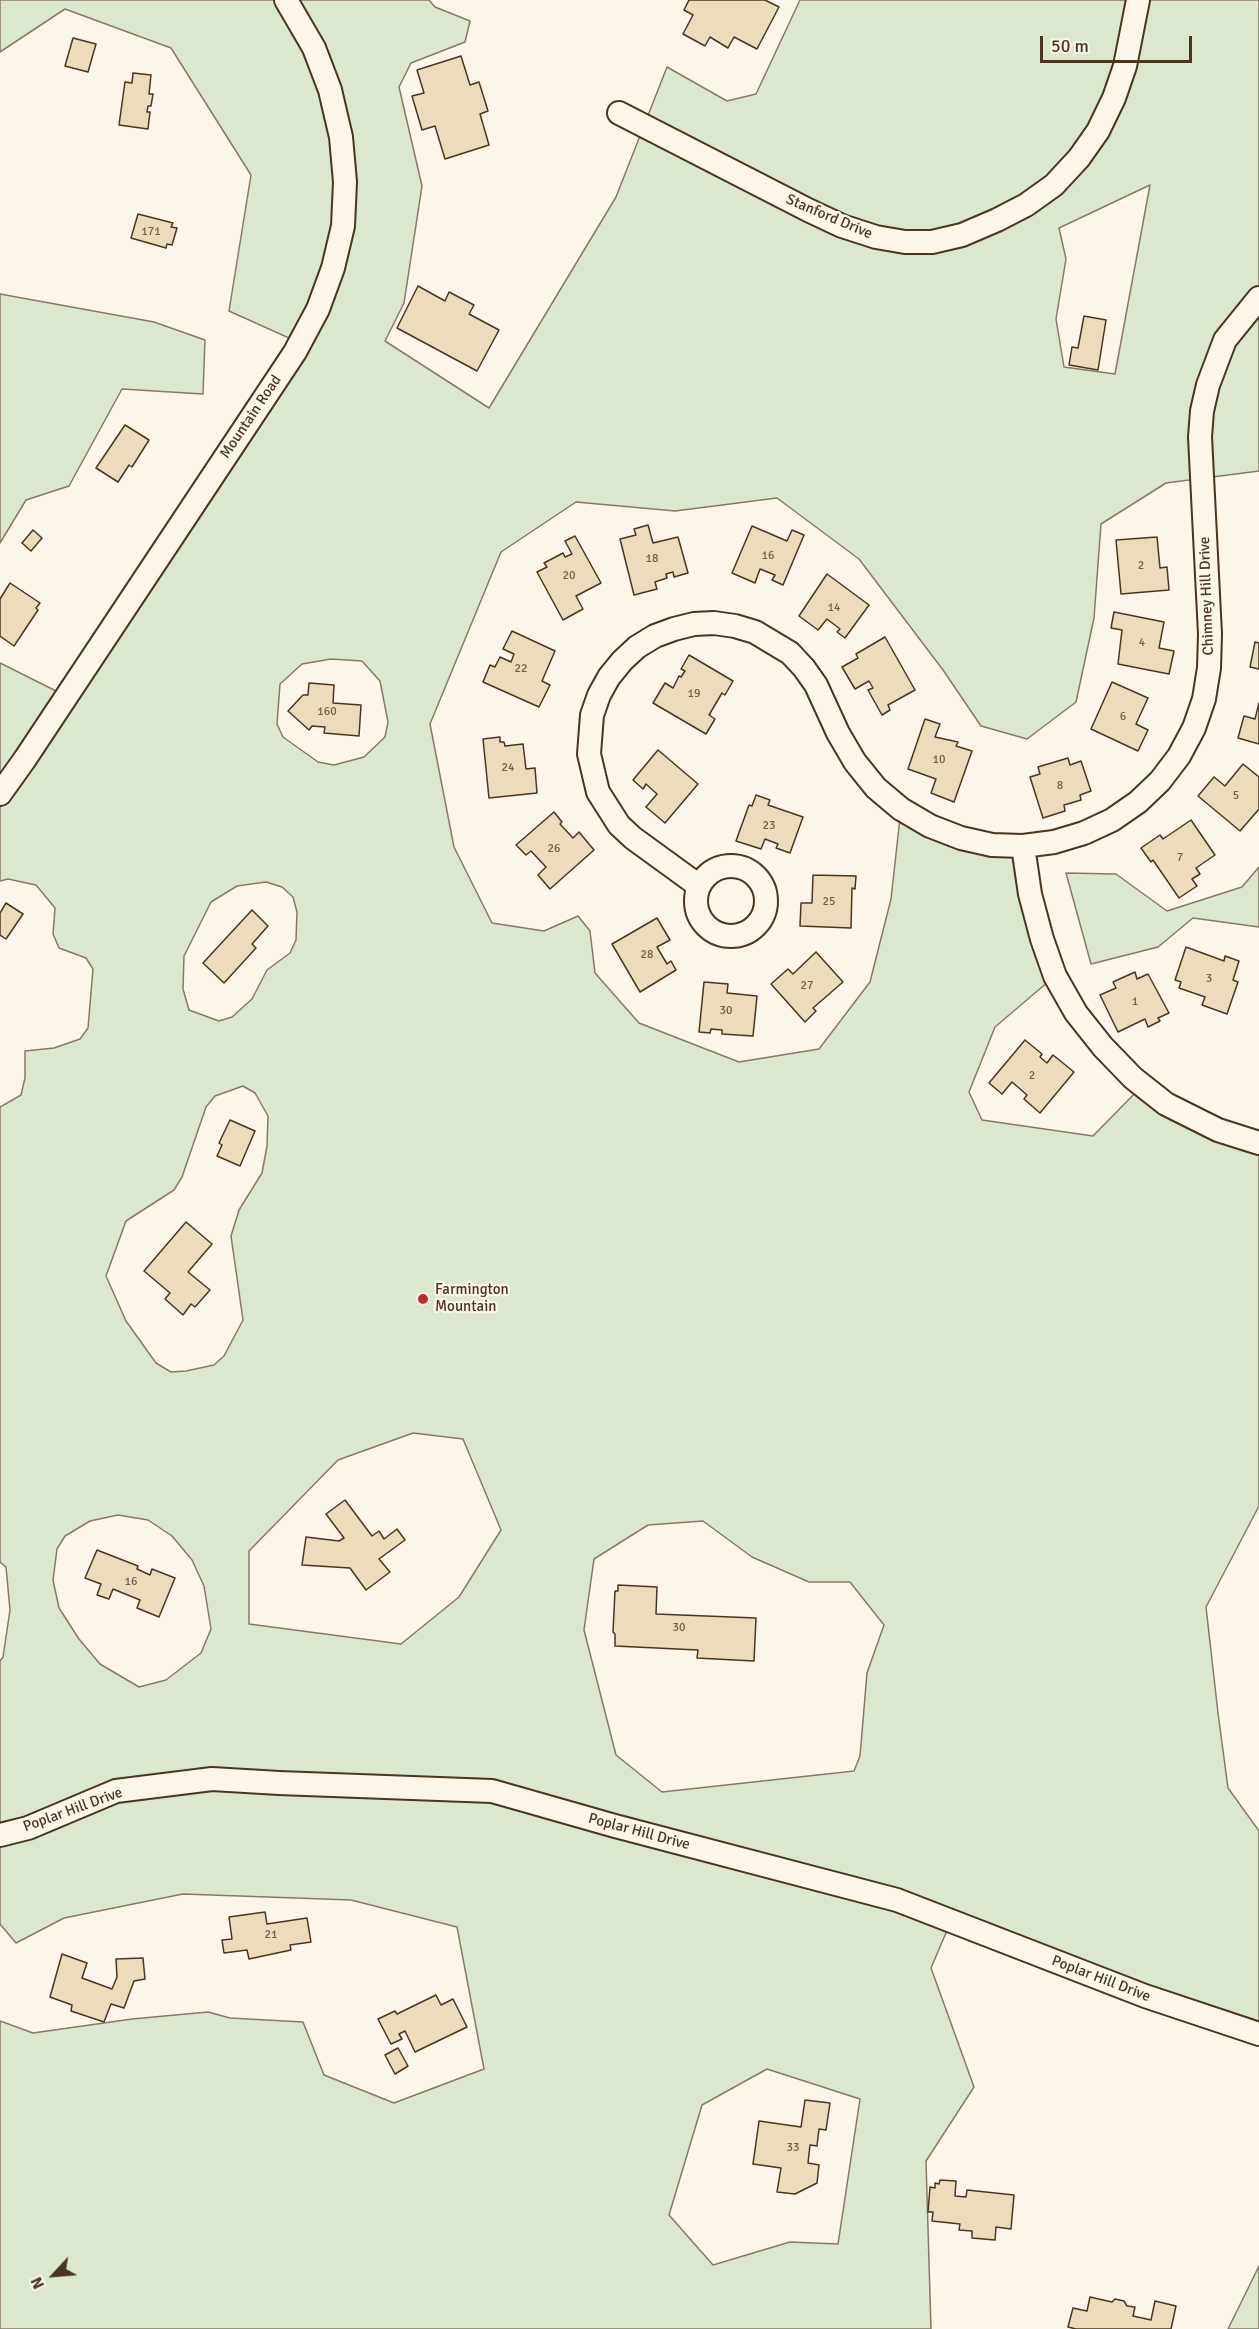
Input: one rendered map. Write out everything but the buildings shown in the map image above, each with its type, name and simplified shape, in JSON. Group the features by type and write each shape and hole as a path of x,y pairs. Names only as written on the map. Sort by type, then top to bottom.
{"street":[{"name":"Mountain Road","path":"0,794 294,352 318,309 333,268 343,226 345,182 341,137 330,90 314,48 286,0"},
{"name":"Stanford Drive","path":"619,113 842,226 876,237 905,242 932,242 962,235 1026,205 1054,185 1078,158 1098,131 1114,98 1125,66 1138,0"},
{"name":"Chimney Hill Drive","path":"699,886 633,838 619,825 598,792 589,754 592,715 609,677 637,647 655,636 694,624 714,623 755,632 790,653 816,685 838,733 855,762 876,788 901,809 930,826 961,838 992,845 1023,846 1054,842 1112,820 1138,802 1160,781 1179,756 1194,728 1204,699 1209,668 1210,634 1201,459 1202,411 1208,385 1225,340 1259,298"},
{"path":"1023,846 1030,894 1055,976 1076,1013 1103,1047 1132,1078 1166,1104 1218,1130 1259,1143"},
{"name":"Poplar Hill Drive","path":"0,1835 28,1828 116,1791 212,1779 279,1784 492,1791 615,1826 897,1900 1145,1996 1259,2034"}],"green space":[{"path":"0,0 429,0 435,7 470,21 465,42 411,63 399,87 422,186 404,303 385,341 489,408 616,197 667,67 727,101 756,94 800,0 1259,0 1259,471 1166,483 1101,524 1094,618 1076,702 1027,739 981,726 943,670 859,559 777,498 675,511 576,502 501,552 430,724 454,847 492,923 544,931 578,916 590,931 595,973 639,1023 739,1062 819,1049 870,982 891,899 901,809 1023,846 1055,976 995,1027 969,1092 982,1120 1093,1136 1142,1086 1259,1143 1259,1506 1206,1607 1228,1788 1259,1831 1259,2034 951,1921 931,1968 974,2087 926,2161 931,2329 0,2329 0,2021 33,2033 132,2019 208,2012 230,2018 303,2022 324,2075 394,2103 484,2069 457,1927 351,1900 183,1894 64,1918 16,1943 0,1924 0,1661 3,1657 10,1610 6,1567 0,1562 0,1107 21,1095 25,1078 25,1051 54,1048 80,1039 88,1028 93,969 86,958 59,948 53,934 55,908 36,885 8,879 0,881 0,663 66,696 300,343 229,311 251,175 171,48 65,9 0,52","holes":["1150,185 1115,374 1064,367 1056,319 1066,259 1059,228","331,659 362,661 380,681 388,722 385,737 364,757 334,765 318,762 283,737 277,724 280,684 302,664","266,882 282,887 293,897 297,912 296,940 290,953 267,970 252,999 232,1017 219,1021 189,1010 183,989 184,956 211,902 237,886","243,1086 255,1093 268,1116 267,1146 262,1173 239,1210 231,1236 243,1320 224,1356 214,1365 171,1372 156,1363 126,1321 106,1276 126,1221 174,1190 182,1177 206,1107 215,1096","413,1433 463,1439 501,1530 459,1597 401,1644 249,1624 249,1551 338,1460","118,1515 148,1520 172,1536 192,1560 204,1586 211,1629 201,1653 166,1680 139,1687 100,1664 79,1639 59,1608 53,1580 57,1549 65,1536 90,1521","703,1521 752,1557 809,1582 850,1582 884,1625 867,1673 860,1756 854,1771 662,1792 616,1755 584,1630 594,1559 648,1525","767,2069 860,2099 838,2244 790,2242 713,2265 669,2215 702,2105"]},
{"path":"0,294 154,322 205,340 203,394 122,389 69,486 26,500 0,543"},
{"path":"1259,867 1259,927 1193,918 1158,947 1091,964 1066,873 1116,874 1167,911 1242,887"},
{"path":"1259,2266 1259,2329 1228,2329"}],"place":[{"name":"Farmington Mountain","path":"423,1299"}]}
